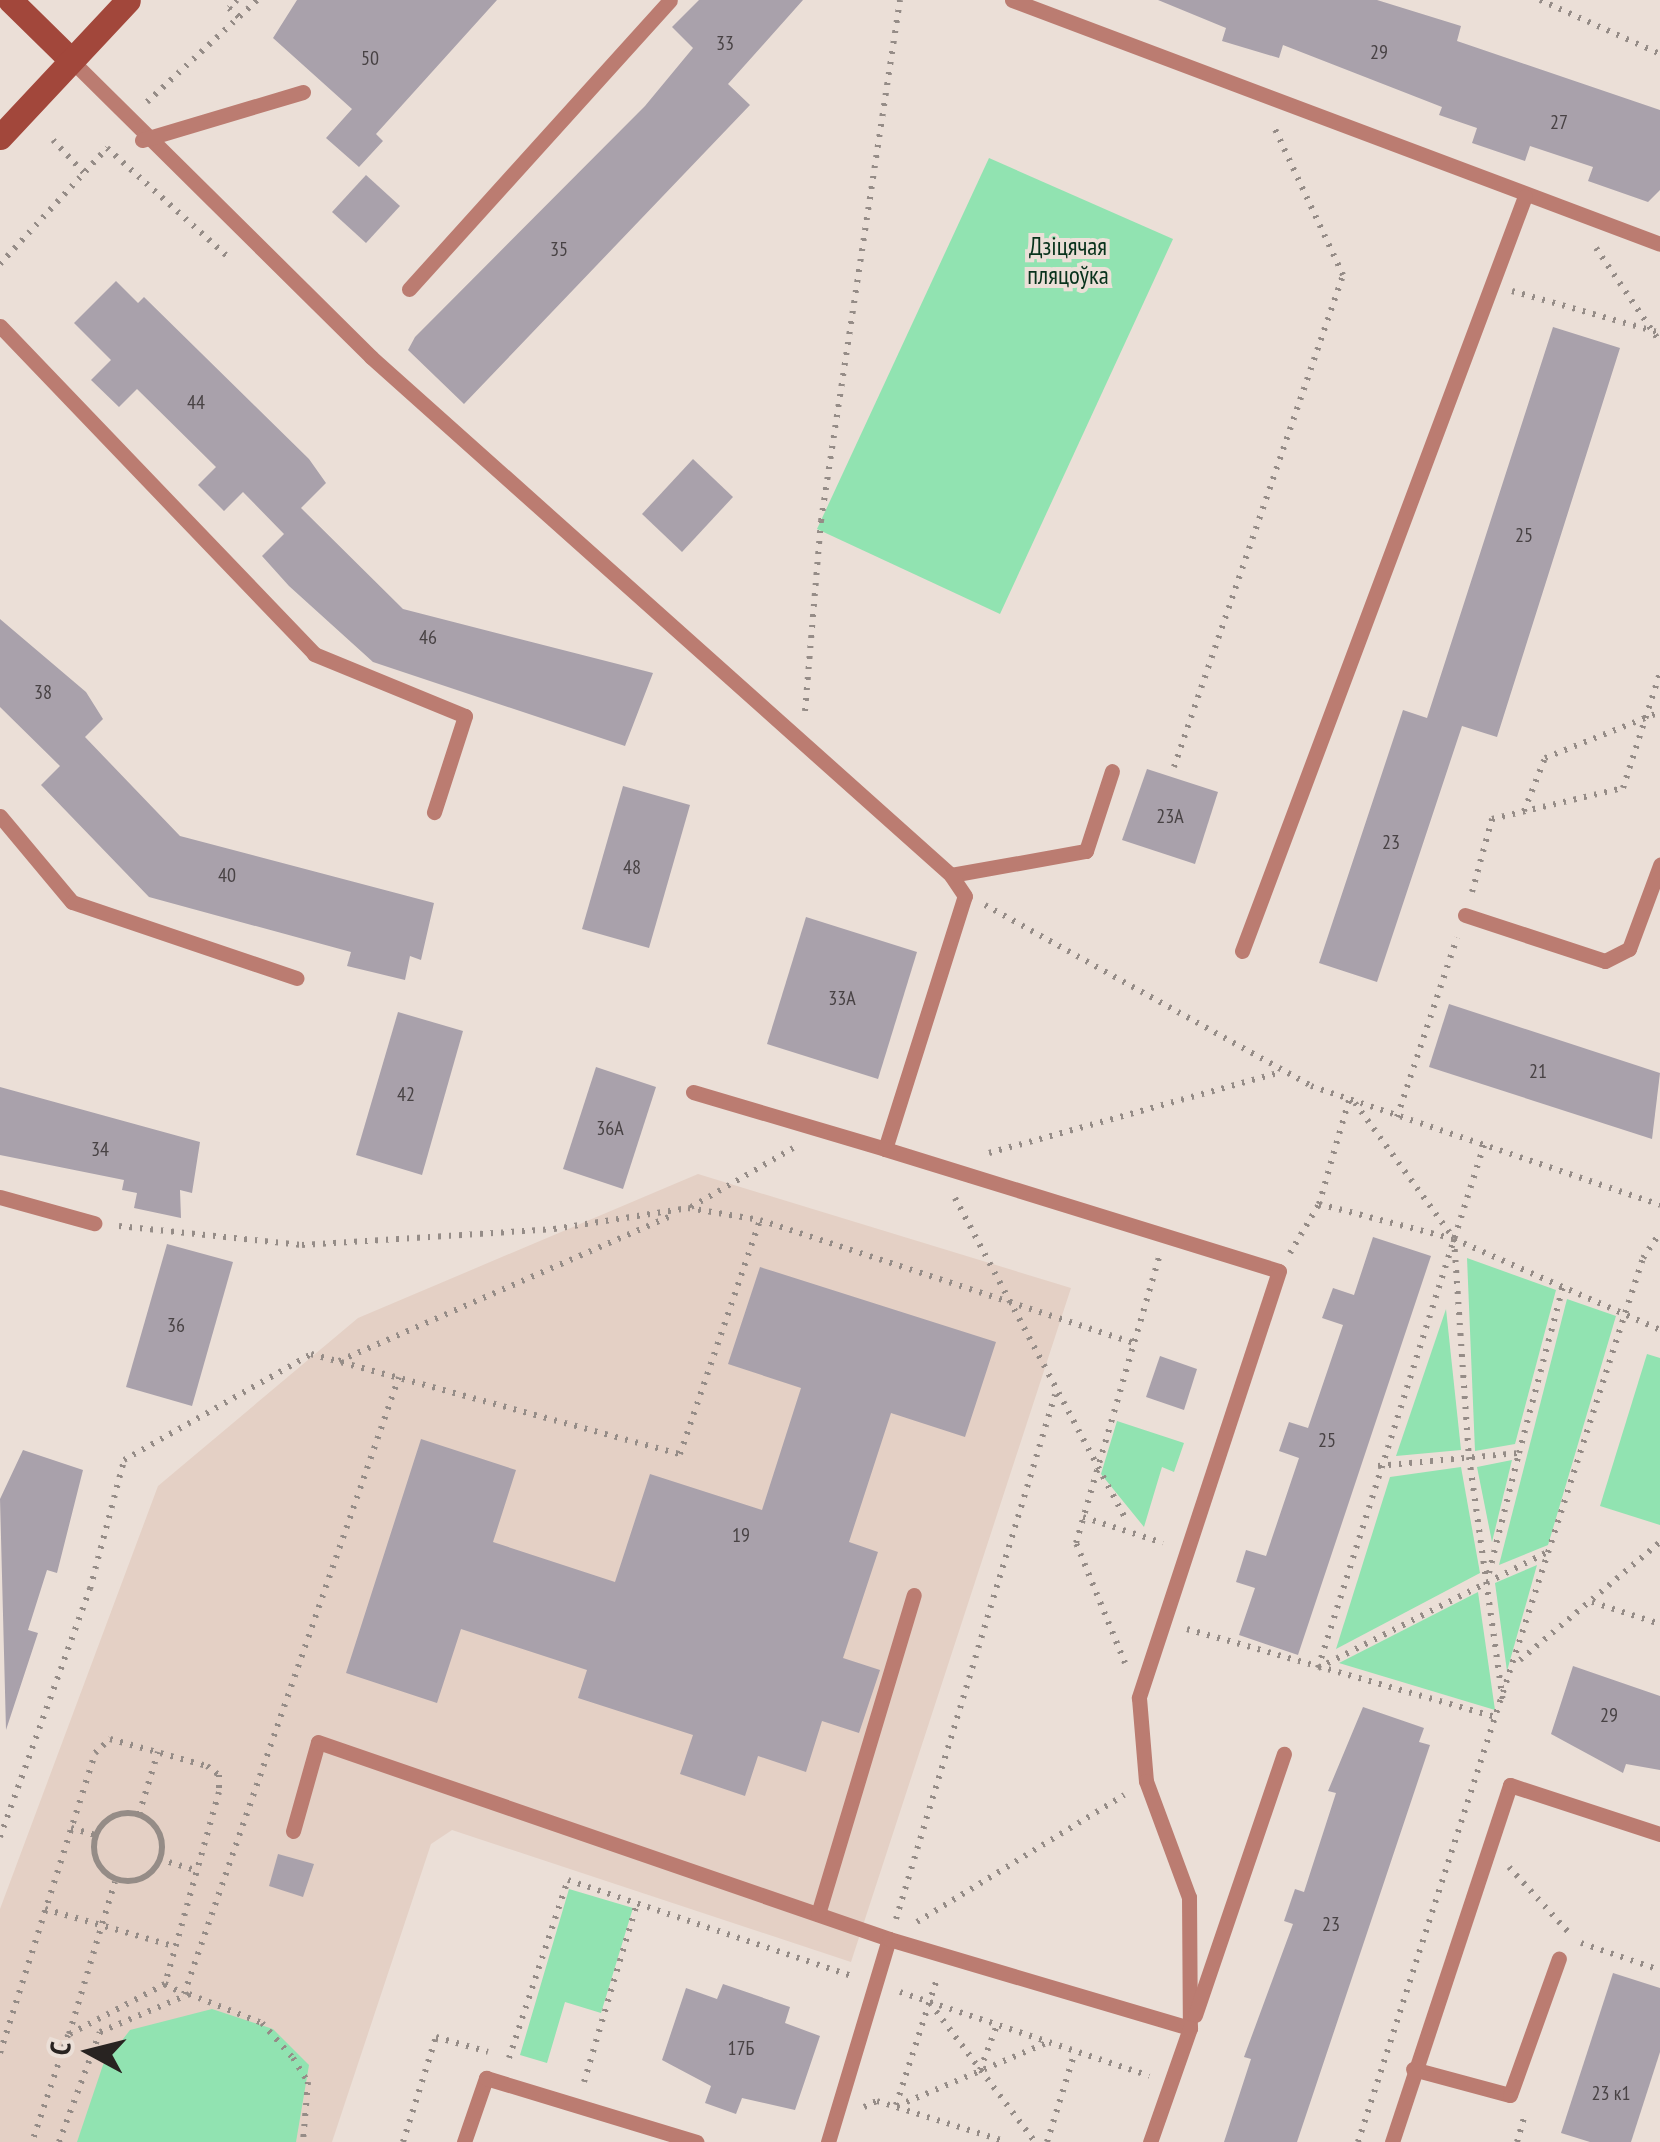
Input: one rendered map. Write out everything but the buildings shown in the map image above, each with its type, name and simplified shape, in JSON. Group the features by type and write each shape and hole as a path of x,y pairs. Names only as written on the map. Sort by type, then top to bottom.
{"main road":[{"path":"10,0 70,59"},
{"path":"0,137 128,0"}],"lane":[{"path":"410,289 670,0"},
{"path":"1012,0 1660,244"},
{"path":"70,59 142,140 951,875 965,896 884,1150"},
{"path":"142,140 303,92"},
{"path":"1242,951 1525,196"},
{"path":"0,326 314,654 465,716 434,812"},
{"path":"951,875 1086,851 1112,772"},
{"path":"0,816 72,902 296,978"},
{"path":"1465,914 1605,961 1629,949 1660,865"},
{"path":"693,1092 1279,1272 1139,1698 1146,1781 1189,1897 1190,2028"},
{"path":"0,1198 94,1223"},
{"path":"818,1914 914,1595"},
{"path":"293,1831 318,1742 890,1939 1190,2028"},
{"path":"1150,2142 1284,1754"},
{"path":"1392,2142 1510,1785 1660,1834"},
{"path":"828,2142 890,1939"},
{"path":"1413,2069 1510,2094 1558,1958"},
{"path":"464,2142 486,2078 697,2142"}],"path":[{"path":"237,0 229,8 240,18"},
{"path":"143,106 258,0"},
{"path":"802,742 822,521 900,0"},
{"path":"1540,0 1660,54"},
{"path":"1174,767 1343,275 1259,94"},
{"path":"53,140 84,173"},
{"path":"0,264 107,148 240,267"},
{"path":"1572,213 1660,342"},
{"path":"1492,285 1656,332"},
{"path":"1398,1116 1465,914 1492,818 1624,788 1660,673"},
{"path":"1524,811 1544,758 1660,712"},
{"path":"965,896 1054,936 1283,1072 1352,1101 1660,1205"},
{"path":"1126,1519 1055,1395 939,1166 1283,1072"},
{"path":"1279,1272 1318,1204 1352,1101"},
{"path":"1352,1101 1454,1239 1468,1457 1504,1704"},
{"path":"338,1362 688,1208 824,1130"},
{"path":"1318,1668 1378,1466 1484,1145"},
{"path":"1318,1204 1454,1239 1660,1330"},
{"path":"94,1223 302,1245 554,1229 688,1208 760,1220 1134,1343"},
{"path":"0,1837 90,1589 124,1460 312,1354 680,1454 760,1220"},
{"path":"1358,2142 1519,1660 1625,1315 1660,1233"},
{"path":"1139,1698 1076,1543 1165,1236"},
{"path":"1488,1577 1563,1287"},
{"path":"59,2142 100,2032 184,1994 398,1378"},
{"path":"890,1939 1055,1395"},
{"path":"1378,1466 1519,1453"},
{"path":"1083,1517 1186,1550"},
{"path":"1519,1660 1660,1542"},
{"path":"1318,1668 1488,1577 1552,1551"},
{"path":"1590,1602 1660,1624"},
{"path":"1162,1621 1499,1718"},
{"path":"0,2053 71,1828 102,1744 158,1752 220,1776 165,1984"},
{"path":"139,1814 158,1752"},
{"path":"890,1939 1146,1781"},
{"path":"115,1882 98,1859 96,1835 111,1818 139,1814"},
{"path":"115,1882 147,1874 160,1859 160,1837 139,1814"},
{"path":"71,1828 96,1835"},
{"path":"1490,1846 1578,1942 1660,1970"},
{"path":"160,1859 196,1870"},
{"path":"512,2059 568,1880 1171,2083"},
{"path":"32,2142 115,1882"},
{"path":"566,2076 584,2082 637,1903"},
{"path":"45,1910 173,1946"},
{"path":"896,2107 945,1956"},
{"path":"165,1984 262,2023 293,2058 308,2082 302,2142"},
{"path":"68,2035 165,1984"},
{"path":"929,2002 1035,2142"},
{"path":"980,2071 997,2025"},
{"path":"403,2142 436,2037 530,2064"},
{"path":"896,2107 1049,2042"},
{"path":"1047,2142 1074,2055"},
{"path":"859,2124 865,2105 896,2107 1007,2142"}],"shaded area":[{"path":"698,1174 1071,1288 851,1962 452,1830 431,1844 332,2142 0,2142 0,1909 158,1486 358,1318"}],"green space":[{"name":"Дзіцячая пляцоўка","path":"989,158 1173,239 1000,614 817,529"},
{"path":"1467,1258 1556,1290 1515,1444 1475,1451"},
{"path":"1567,1299 1616,1316 1548,1545 1499,1565"},
{"path":"1446,1309 1461,1450 1396,1456"},
{"path":"1647,1354 1660,1358 1660,1525 1600,1506"},
{"path":"1117,1421 1184,1443 1174,1472 1162,1467 1144,1527 1101,1474"},
{"path":"1512,1460 1492,1542 1477,1467"},
{"path":"1461,1467 1480,1573 1336,1649 1390,1477"},
{"path":"1537,1565 1507,1671 1495,1583"},
{"path":"1478,1592 1495,1710 1339,1663"},
{"path":"569,1889 633,1908 601,2013 565,2002 547,2063 520,2055"},
{"path":"212,2009 273,2029 309,2065 296,2142 77,2142 103,2065 130,2030"}]}
